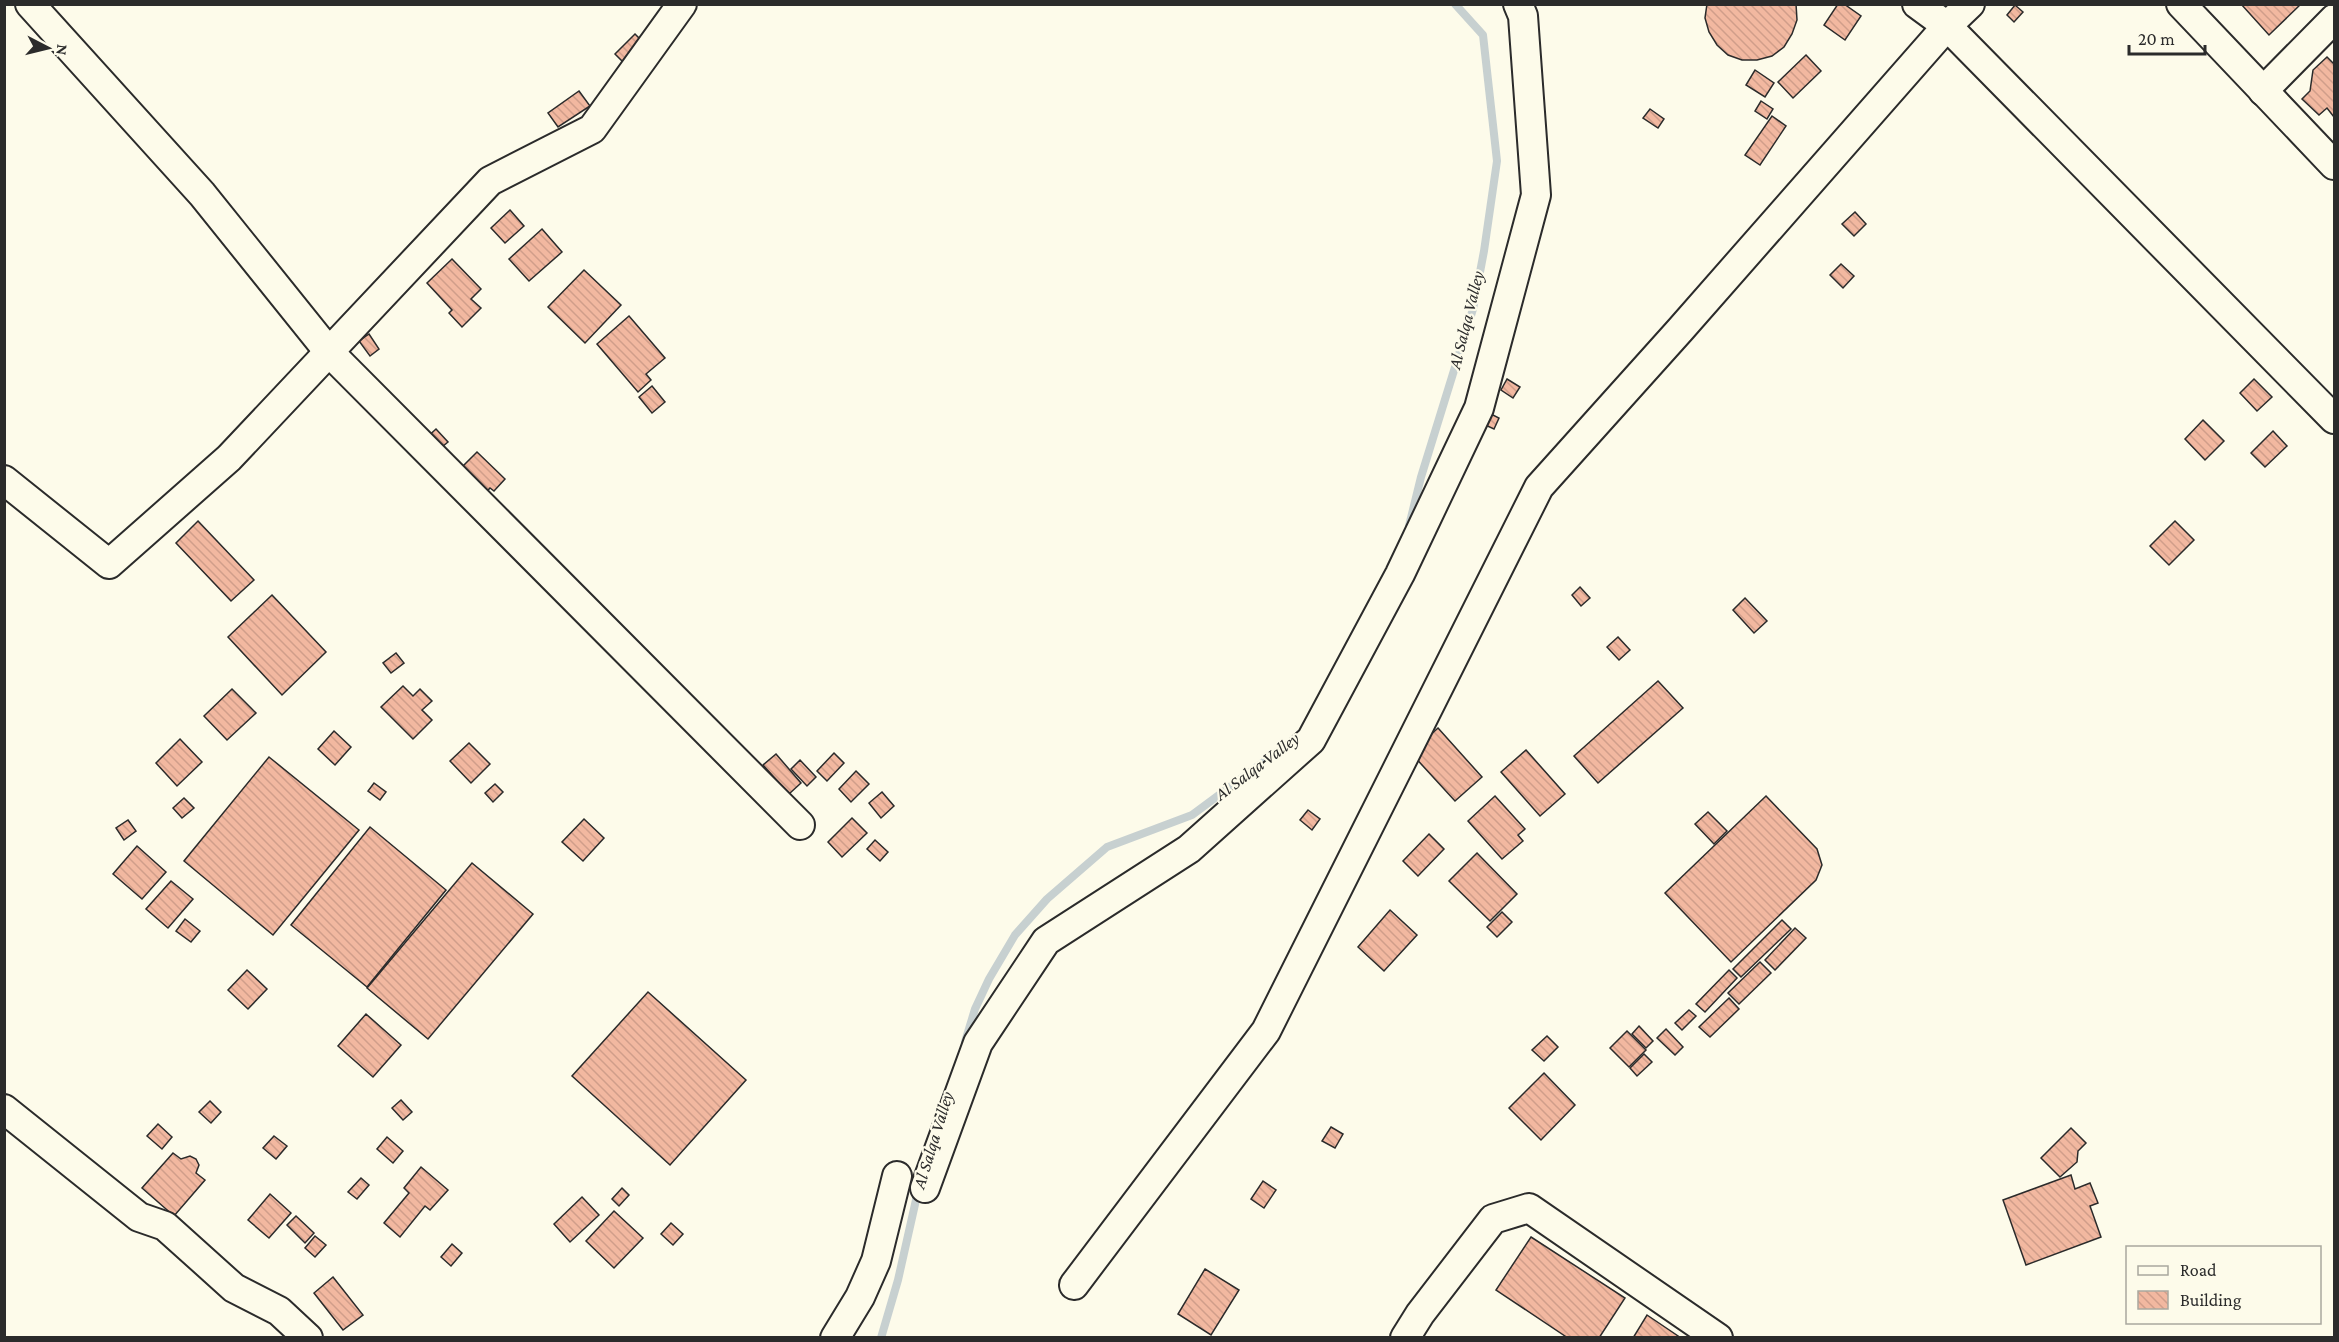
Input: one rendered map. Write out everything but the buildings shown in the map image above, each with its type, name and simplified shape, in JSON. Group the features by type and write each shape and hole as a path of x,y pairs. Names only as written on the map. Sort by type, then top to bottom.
{"street":[{"path":"30,4 202,194 329,352 800,825"},
{"path":"4,480 109,564 229,458 490,181 592,129 682,4"},
{"path":"925,1188 978,1043 1046,941 1189,849 1311,740 1400,574 1479,408 1536,195 1522,16 1518,4"},
{"path":"1917,4 1947,26 2334,419"},
{"path":"1074,1285 1266,1031 1539,487 1947,26 1970,4"},
{"path":"2181,4 2334,165"},
{"path":"2263,91 2334,19"},
{"path":"4,1109 139,1217 165,1226 234,1288 279,1311 308,1338"},
{"path":"835,1338 860,1297 876,1261 897,1176"},
{"path":"1405,1338 1420,1314 1493,1219 1529,1208 1718,1338"}],"waterway":[{"name":"Al Salqa Valley","path":"1409,526 1421,477 1473,309 1497,161 1483,35 1455,4"},
{"name":"Al Salqa Valley","path":"965,1042 975,1009 989,979 1015,935 1047,899 1107,847 1192,815 1285,746"},
{"name":"Al Salqa Valley","path":"881,1338 898,1280 918,1191"}]}
